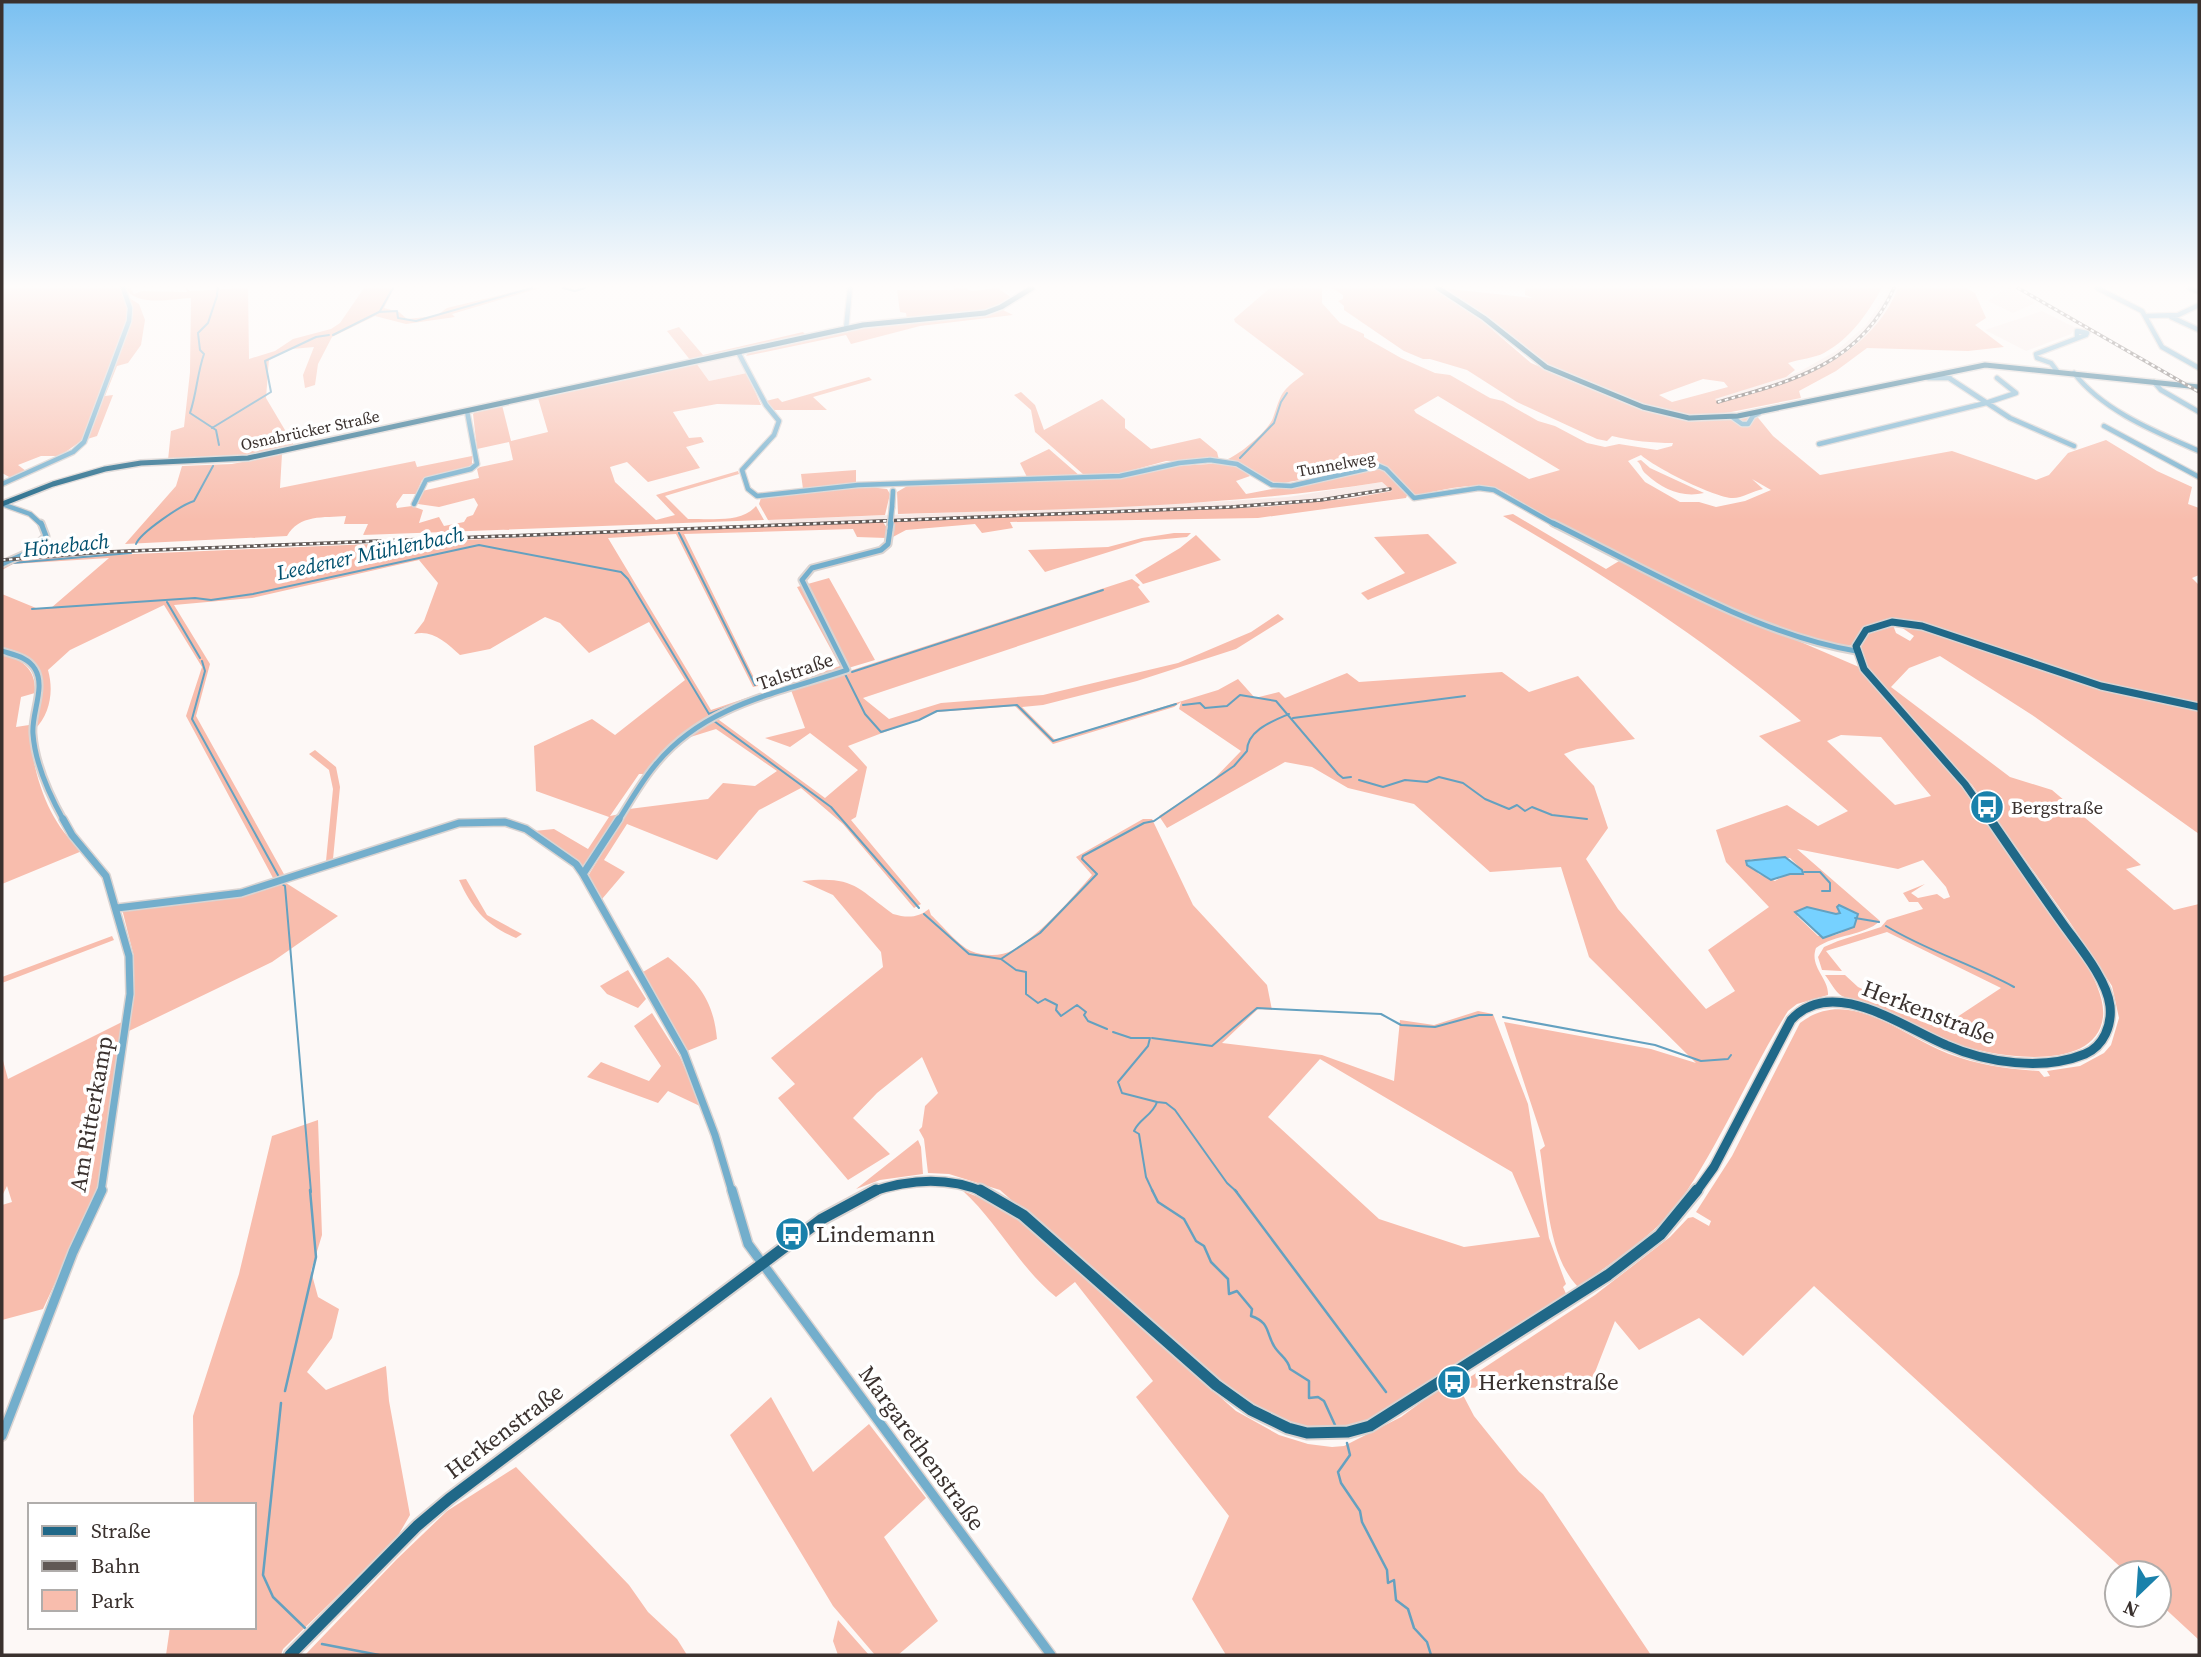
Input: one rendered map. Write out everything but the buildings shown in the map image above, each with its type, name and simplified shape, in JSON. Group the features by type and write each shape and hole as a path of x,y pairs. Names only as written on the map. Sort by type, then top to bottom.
{"main road":[{"name":"Osnabrücker Straße","path":"2,504 59,482 104,469 141,463 210,462 248,458 677,365"},
{"path":"1543,365 1643,407 1698,418 1732,417 1985,365"},
{"path":"2004,365 2199,387"},
{"path":"1856,651 1858,638 1870,628 1892,622 1914,624 2101,685 2199,707"},
{"name":"Herkenstraße","path":"290,1655 417,1526 449,1499 839,1207 869,1191 910,1180 931,1179 967,1184 1011,1205 1216,1385 1258,1415 1275,1424 1316,1436 1343,1435 1358,1431 1412,1401 1608,1275 1660,1235 1697,1193 1736,1128 1791,1020 1808,1007 1830,1002 1857,1004 1888,1016 1947,1046 2012,1063 2068,1061 2092,1051 2101,1043 2109,1025 2110,1005 2102,983 1990,818 1951,766 1870,676 1856,651"}],"street":[{"path":"2,484 73,452 84,442 113,365"},
{"path":"745,365 766,405 779,421 774,435 742,470 752,493 765,496 906,484"},
{"path":"2054,365 2057,371"},
{"path":"1942,373 2020,424 2074,446"},
{"path":"2074,373 2081,383 2113,405 2164,435 2199,451"},
{"path":"1732,417 1742,424 1748,424 1754,416 1778,409 1929,378 1950,378"},
{"path":"1819,444 1986,403 2016,393 1997,378"},
{"path":"2154,382 2161,390 2199,412"},
{"path":"414,504 426,480 471,469 477,464 467,411"},
{"path":"2104,426 2199,477"},
{"name":"Tunnelweg","path":"906,484 1121,476 1166,464 1221,462 1237,464 1259,480 1279,486 1379,466 1386,469 1414,498 1479,488 1494,491 1536,515 1726,608 1809,642 1856,651"},
{"path":"884,484 893,491 906,484"},
{"name":"Talstraße","path":"583,874 656,762 689,731 717,713 847,670 802,580 812,568 881,550 888,544 893,491"},
{"path":"2,504 35,516 45,529 46,536 29,552 2,564"},
{"name":"Am Ritterkamp","path":"2,651 24,658 35,669 39,682 32,730 35,751 60,814 72,835 107,876 129,956 130,994 113,1124 100,1195 63,1276 2,1436"},
{"path":"117,908 241,893 459,823 505,822 526,828 576,864 684,1053 712,1124 748,1244 762,1264"},
{"name":"Margarethenstraße","path":"762,1264 1051,1655"}],"shaded area":[{"path":"698,365 743,365 747,373 709,381"},
{"path":"1811,365 1821,365 1778,386 1719,403 1714,399 1799,372"},
{"path":"1382,482 1392,491 1353,498 1264,507 774,527 768,520 1229,501 1288,497"}],"green space":[{"path":"2,365 119,365 105,396 113,395 97,436 81,441 60,456 41,456 18,465 26,471 11,478 2,473"},
{"path":"190,365 269,365 266,398 295,447 223,460 168,460 171,431 184,427"},
{"path":"307,365 318,365 315,385 305,388 303,375"},
{"path":"685,365 698,365 709,381 747,373 761,405 717,404 673,412 689,438 701,437 704,442 686,447 700,468 648,482 627,462 610,467 615,482 656,520 675,515 656,495 738,471 739,474 665,496 688,519 733,518 750,512 756,506 764,520 363,535 368,524 344,524 346,516 305,521 292,529 287,536 125,544 176,486 182,466 232,464 282,454 280,488 415,461 417,467 472,456 472,466 422,480 416,494 403,494 396,504 397,508 412,506 423,510 419,523 439,517 444,526 464,522 467,517 473,515 478,505 474,498 439,507 418,504 422,491 479,478 477,469 480,467 513,460 509,442 477,449 473,414 476,411 502,405 511,441 548,432 538,398"},
{"path":"1292,365 1418,365 1435,373 1450,375 1490,398 1503,401 1538,421 1555,426 1587,443 1605,447 1619,444 1657,450 1672,446 1673,443 1612,436 1607,441 1597,439 1517,402 1467,370 1451,365 1536,365 1635,407 1689,420 1728,420 1755,414 1773,436 1820,475 1952,451 2036,480 2049,475 2068,453 2106,440 2157,471 2192,487 2188,504 2199,508 2199,575 2192,578 2199,585 2199,705 2111,686 1943,630 1881,622 1860,631 1852,645 1830,644 1795,634 1751,617 1652,571 1494,488 1465,486 1415,495 1379,462 1346,472 1283,483 1266,481 1248,467 1228,459 1266,429 1283,393 1304,374","holes":["1438,396 1560,470 1529,479 1414,410","1641,455 1658,467 1724,497 1736,498 1763,489 1752,479 1771,490 1745,501 1716,507 1699,502 1680,502 1645,482 1628,461"]},
{"path":"1550,365 1790,365 1795,370 1786,377 1715,399 1719,403 1798,378 1825,365 1844,365 1799,391 1801,398 1711,416 1689,416 1650,407","holes":["1703,379 1724,382 1728,387 1672,402 1659,395"]},
{"path":"869,377 872,380 813,397 827,410 772,410 766,401 778,398 782,402"},
{"path":"1021,392 1035,405 1044,430 1102,399 1125,419 1125,428 1151,449 1200,438 1217,452 1219,460 1166,461 1122,473 1084,475 1035,432 1031,410 1014,395"},
{"path":"1049,449 1080,476 1027,477 1020,463"},
{"path":"1641,460 1650,468 1704,493 1688,494 1666,488 1644,472 1637,461"},
{"path":"1225,463 1241,468 1250,476 1236,481 1246,494 1378,469 1384,470 1408,493 1406,498 1258,518 1010,522 1013,528 982,533 975,524 906,530 891,538 894,522 1264,507 1353,498 1392,491 1382,482 1322,491 1201,502 1080,509 898,514 897,492 909,485 1118,477 1160,467"},
{"path":"856,470 856,484 803,489 801,474"},
{"path":"860,486 887,489 890,494 885,515 768,520 759,504 761,498"},
{"path":"1513,514 1606,569 1624,558 1719,607 1859,667 1972,798 2086,961 2098,988 2103,1010 2096,1036 2081,1048 2061,1055 2013,1056 1951,1042 1883,1009 1842,996 1825,975 1845,975 1858,987 1942,1027 2001,988 1887,932 1826,951 1842,971 1822,970 1818,957 1824,947 1881,927 1887,920 1923,909 1918,902 1909,902 1903,893 1925,884 1911,893 1918,898 1937,894 1944,899 1950,897 1946,887 1923,860 1898,869 1797,849 1880,921 1866,930 1832,940 1816,948 1815,961 1826,983 1828,995 1797,1004 1788,1011 1709,1155 1671,1213 1633,1247 1578,1287 1568,1274 1554,1241 1540,1150 1545,1146 1504,1022 1651,1049 1696,1063 1589,957 1561,867 1490,872 1414,804 1348,788 1312,767 1285,762 1167,828 1159,816 1210,783 1241,751 1179,709 1181,702 1174,707 1053,744 1015,706 937,712 848,746 867,767 856,817 851,820 921,904 914,908 843,824 801,788 759,810 717,860 627,824 604,860 625,872 602,899 588,876 629,809 708,799 723,783 755,786 777,771 716,729 684,739 715,717 825,798 858,770 810,733 790,747 765,738 805,728 791,690 1132,579 1140,585 1138,587 1150,602 863,698 889,719 941,703 1043,695 1178,663 1251,632 1278,614 1284,619 1236,649 1137,681 1043,705 1022,707 1055,740 1218,690 1238,679 1255,698 1279,692 1285,698 1347,673 1359,682 1502,672 1529,692 1578,676 1635,739 1577,749 1564,754 1594,786 1608,828 1586,859 1618,909 1706,1009 1735,991 1708,950 1769,907 1726,862 1716,830 1787,805 1818,826 1848,811 1759,736 1801,721 1730,664 1657,612 1503,516","holes":["1841,735 1881,737 1931,796 1895,805 1827,741","1790,858 1804,872 1783,876 1775,881 1759,874 1746,862 1751,859","1840,905 1858,914 1842,932 1826,936 1818,936 1797,916 1807,907 1840,913"]},
{"path":"883,522 887,528 886,538 857,537 853,529 684,534 758,686 753,687 676,534 608,538 711,710 840,666 797,587 829,578 875,660 726,709 692,728 660,755 645,774 639,774 610,816 620,814 585,867 534,831 554,829 588,849 609,817 536,791 534,746 592,719 615,735 685,680 649,622 589,653 560,623 545,617 490,649 460,655 433,635 414,634 424,621 438,583 419,560 252,598 174,605 210,664 196,716 285,876 273,878 186,716 202,667 164,605 70,650 48,670 51,686 49,702 35,729 42,693 42,676 32,661 18,652 2,648 2,594 36,608 51,608 109,558 13,564 2,570 2,566 19,559"},
{"path":"1174,533 1191,533 1187,537 1144,541 1045,572 1028,550 1108,547"},
{"path":"1428,534 1457,563 1368,600 1361,593 1405,573 1374,537"},
{"path":"1196,535 1221,560 1143,584 1135,575 1180,548"},
{"path":"1893,625 1896,633 1910,641 1914,636 1898,625 1925,629 2087,684 2159,703 2199,710 2199,834 2035,717 1940,656 1909,668 1891,687 2010,777 2052,790 2141,865 2126,869 2174,910 2199,904 2199,1640 2173,1616 2173,1559 2112,1559 1814,1286 1743,1356 1699,1318 1639,1350 1615,1321 1590,1385 1459,1388 1458,1385 1595,1295 1670,1237 1688,1218 1693,1217 1709,1226 1711,1221 1696,1212 1732,1156 1800,1023 1819,1013 1837,1009 1856,1011 1894,1026 1949,1054 1993,1066 2039,1071 2044,1077 2050,1076 2047,1071 2080,1066 2104,1053 2111,1045 2119,1018 2112,986 1972,785 1863,661 1861,646 1868,633"},
{"path":"2,653 22,662 31,672 35,693 21,697 16,727 29,725 33,759 43,794 59,825 82,851 2,884"},
{"path":"315,750 336,767 340,787 333,859 326,861 333,789 329,770 309,754"},
{"path":"1143,819 1152,819 1193,905 1267,985 1272,1010 1258,1009 1222,1043 1322,1055 1394,1081 1400,1020 1434,1025 1478,1011 1493,1014 1528,1104 1549,1238 1566,1284 1563,1287 1568,1298 1382,1414 1347,1430 1311,1430 1280,1422 1252,1408 1213,1378 1000,1190 949,1174 928,1173 924,1139 919,1130 922,1127 925,1106 938,1093 922,1057 877,1093 853,1118 890,1154 848,1180 778,1098 795,1084 771,1058 883,967 881,952 833,895 802,881 832,880 852,885 893,914 916,916 929,909 931,915 966,948 981,954 998,955 1013,950 1034,935 1092,875 1076,857","holes":["1320,1059 1512,1172 1540,1237 1464,1247 1379,1219 1268,1117"]},
{"path":"466,879 487,915 522,934 516,938 488,922 470,900 459,880"},
{"path":"286,883 338,916 272,962 129,1031 134,995 134,957 122,909 240,895"},
{"path":"112,936 114,940 2,983 2,977"},
{"path":"668,957 702,992 715,1025 717,1039 687,1051 644,982 643,972"},
{"path":"628,970 646,999 638,1008 607,994 600,986"},
{"path":"652,1013 680,1057 702,1107 668,1091 658,1103 587,1077 601,1062 649,1081 661,1066 634,1026"},
{"path":"122,1022 96,1195 43,1309 2,1320 2,1205 12,1202 7,1186 2,1196 2,1057 8,1079"},
{"path":"318,1120 322,1235 311,1271 318,1297 339,1309 332,1338 307,1372 326,1390 386,1366 389,1401 410,1515 396,1539 283,1649 281,1655 166,1655 170,1629 256,1629 256,1503 194,1503 193,1416 239,1274 272,1136"},
{"path":"918,1140 923,1174 880,1180 856,1189"},
{"path":"963,1191 994,1203 1020,1220 1236,1411 1279,1435 1308,1444 1344,1446 1401,1417 1439,1389 1463,1395 1474,1416 1519,1472 1543,1494 1651,1655 1226,1655 1192,1599 1229,1516 1136,1397 1153,1381 1075,1282 1056,1297 1031,1272"},
{"path":"771,1397 813,1472 869,1424 926,1498 884,1537 938,1621 898,1655 875,1655 833,1606 730,1435"},
{"path":"516,1467 629,1585 648,1612 677,1639 687,1655 305,1655 447,1511"},
{"path":"838,1620 869,1655 838,1655 833,1641"}],"water":[{"path":"1785,857 1802,870 1803,874 1790,874 1771,880 1747,865 1746,861"},
{"path":"1839,905 1858,914 1854,927 1823,938 1795,912 1807,907 1836,914 1840,913 1837,907"}],"waterway":[{"name":"Hönebach","path":"201,365 190,413 212,428"},
{"path":"212,428 271,392 266,365"},
{"path":"1240,458 1274,423 1287,393"},
{"name":"Hönebach","path":"212,428 216,430 219,445"},
{"name":"Hönebach","path":"136,544 162,520 194,501 213,466"},
{"path":"679,533 755,685"},
{"name":"Leedener Mühlenbach","path":"32,609 195,598 211,600 253,594 479,545 621,572 628,579 709,714 743,701"},
{"name":"Hönebach","path":"4,566 12,563 131,553"},
{"path":"852,672 1103,590"},
{"path":"167,602 200,658"},
{"path":"202,661 205,671 192,719 279,877"},
{"path":"845,674 865,714 881,732 919,720 937,711 1017,705 1053,741 1176,704"},
{"path":"1183,705 1200,703 1205,708 1227,706 1240,695 1276,701 1288,715"},
{"path":"1293,718 1465,696"},
{"path":"1001,959 1040,933 1097,874 1082,859 1083,856 1144,823 1154,821 1234,766 1247,751 1251,737 1256,732 1288,715"},
{"path":"1288,715 1338,774 1343,778 1351,777"},
{"name":"Leedener Mühlenbach","path":"714,721 831,807 919,908"},
{"path":"1359,780 1383,787 1405,780 1427,782 1439,777 1463,783 1485,799 1509,809 1517,805 1525,811 1532,807 1552,815 1587,819"},
{"path":"1804,872 1820,872 1830,883 1830,891 1822,891"},
{"path":"282,884 285,886 311,1192"},
{"name":"Leedener Mühlenbach","path":"924,914 969,954 1001,959"},
{"path":"1855,918 1879,922"},
{"path":"1886,926 2014,987"},
{"name":"Leedener Mühlenbach","path":"1001,959 1016,970 1026,972 1026,994 1038,1003 1045,999 1057,1005 1056,1010 1061,1016 1077,1005 1086,1012 1084,1015 1088,1021 1107,1029"},
{"path":"1152,1038 1212,1046 1257,1008 1381,1014 1401,1025 1435,1027 1479,1015 1492,1015"},
{"path":"1503,1017 1655,1045 1701,1061 1728,1059 1731,1055"},
{"name":"Leedener Mühlenbach","path":"1113,1032 1131,1038 1150,1038 1148,1046 1118,1082 1122,1093 1157,1102"},
{"name":"Leedener Mühlenbach","path":"1153,1192 1146,1177 1139,1134 1134,1131 1157,1102"},
{"path":"1157,1102 1166,1103 1175,1110 1227,1183 1235,1191"},
{"path":"285,1391 316,1257 310,1190"},
{"path":"1235,1191 1386,1392"},
{"name":"Leedener Mühlenbach","path":"1153,1192 1158,1202 1184,1219 1196,1241 1204,1246 1211,1262 1228,1279 1229,1294 1237,1291 1252,1309 1251,1316 1265,1325 1274,1346 1290,1369 1309,1381 1309,1398 1318,1397 1324,1401 1335,1425"},
{"path":"281,1403 263,1575 273,1597 305,1628"},
{"name":"Leedener Mühlenbach","path":"1347,1443 1350,1455 1338,1472 1341,1483 1360,1511 1362,1522 1387,1570 1388,1583 1394,1580 1396,1600 1408,1609 1414,1628 1427,1642 1431,1655"},
{"path":"322,1644 379,1655"}],"railway":[{"path":"1718,402 1798,377 1822,365"},
{"path":"2153,365 2199,392"},
{"path":"2,560 105,552 1231,507 1321,500 1390,489"}],"place":[{"name":"Bergstraße","path":"1987,807"},
{"name":"Lindemann","path":"792,1234"},
{"name":"Herkenstraße","path":"1454,1382"}]}
